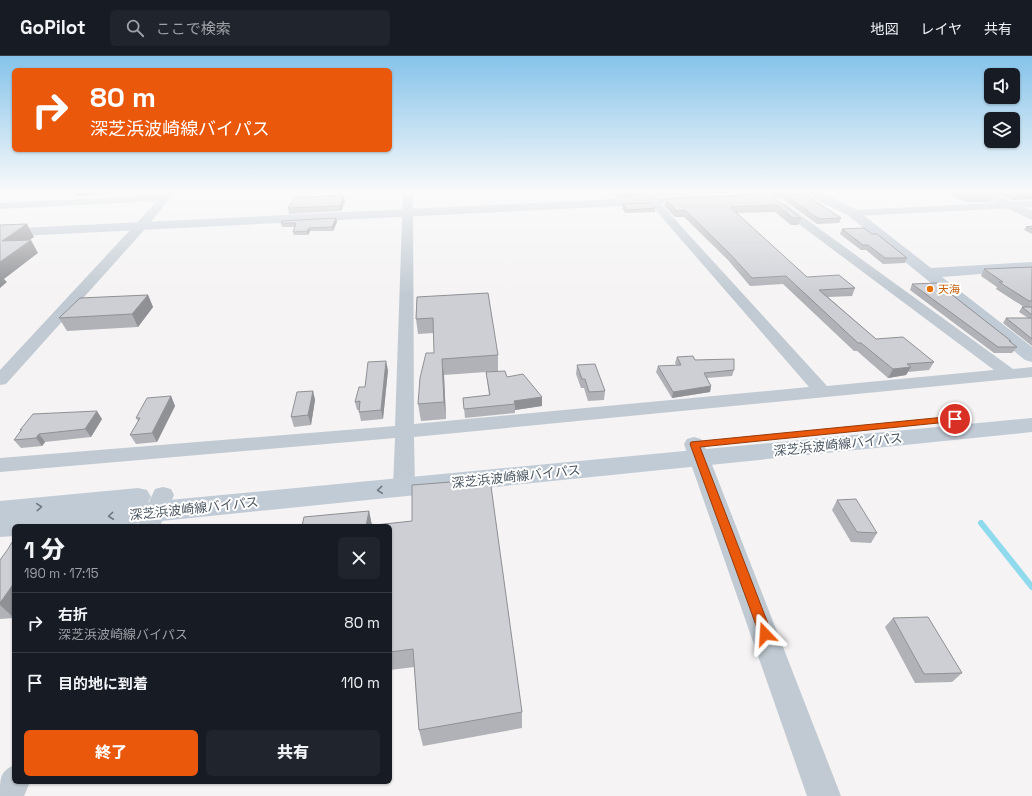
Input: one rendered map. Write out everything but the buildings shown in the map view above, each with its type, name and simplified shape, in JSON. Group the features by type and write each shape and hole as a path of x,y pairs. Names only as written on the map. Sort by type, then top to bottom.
{"street":[{"path":"0,380 142,226"},
{"path":"0,233 152,226"},
{"path":"405,480 407,226"},
{"path":"674,226 823,392"},
{"path":"809,226 1009,374"},
{"path":"865,226 919,281 939,283 1032,356"},
{"path":"890,286 1032,266"},
{"path":"0,465 406,431 1032,372"},
{"name":"深芝浜波崎線バイパス","path":"29,524 156,511 405,480 698,451 1032,412"},
{"name":"深芝浜波崎線バイパス","path":"698,451 1032,425"},
{"path":"698,451 824,796"},
{"name":"深芝浜波崎線バイパス","path":"0,511 156,511"},
{"name":"深芝浜波崎線バイパス","path":"0,527 12,526"},
{"path":"6,796 12,784"}],"waterway":[{"path":"981,523 1032,587"}],"place":[{"name":"天海","path":"930,289"}],"route":[{"path":"765,634 701,458 694,444 955,419"}]}
